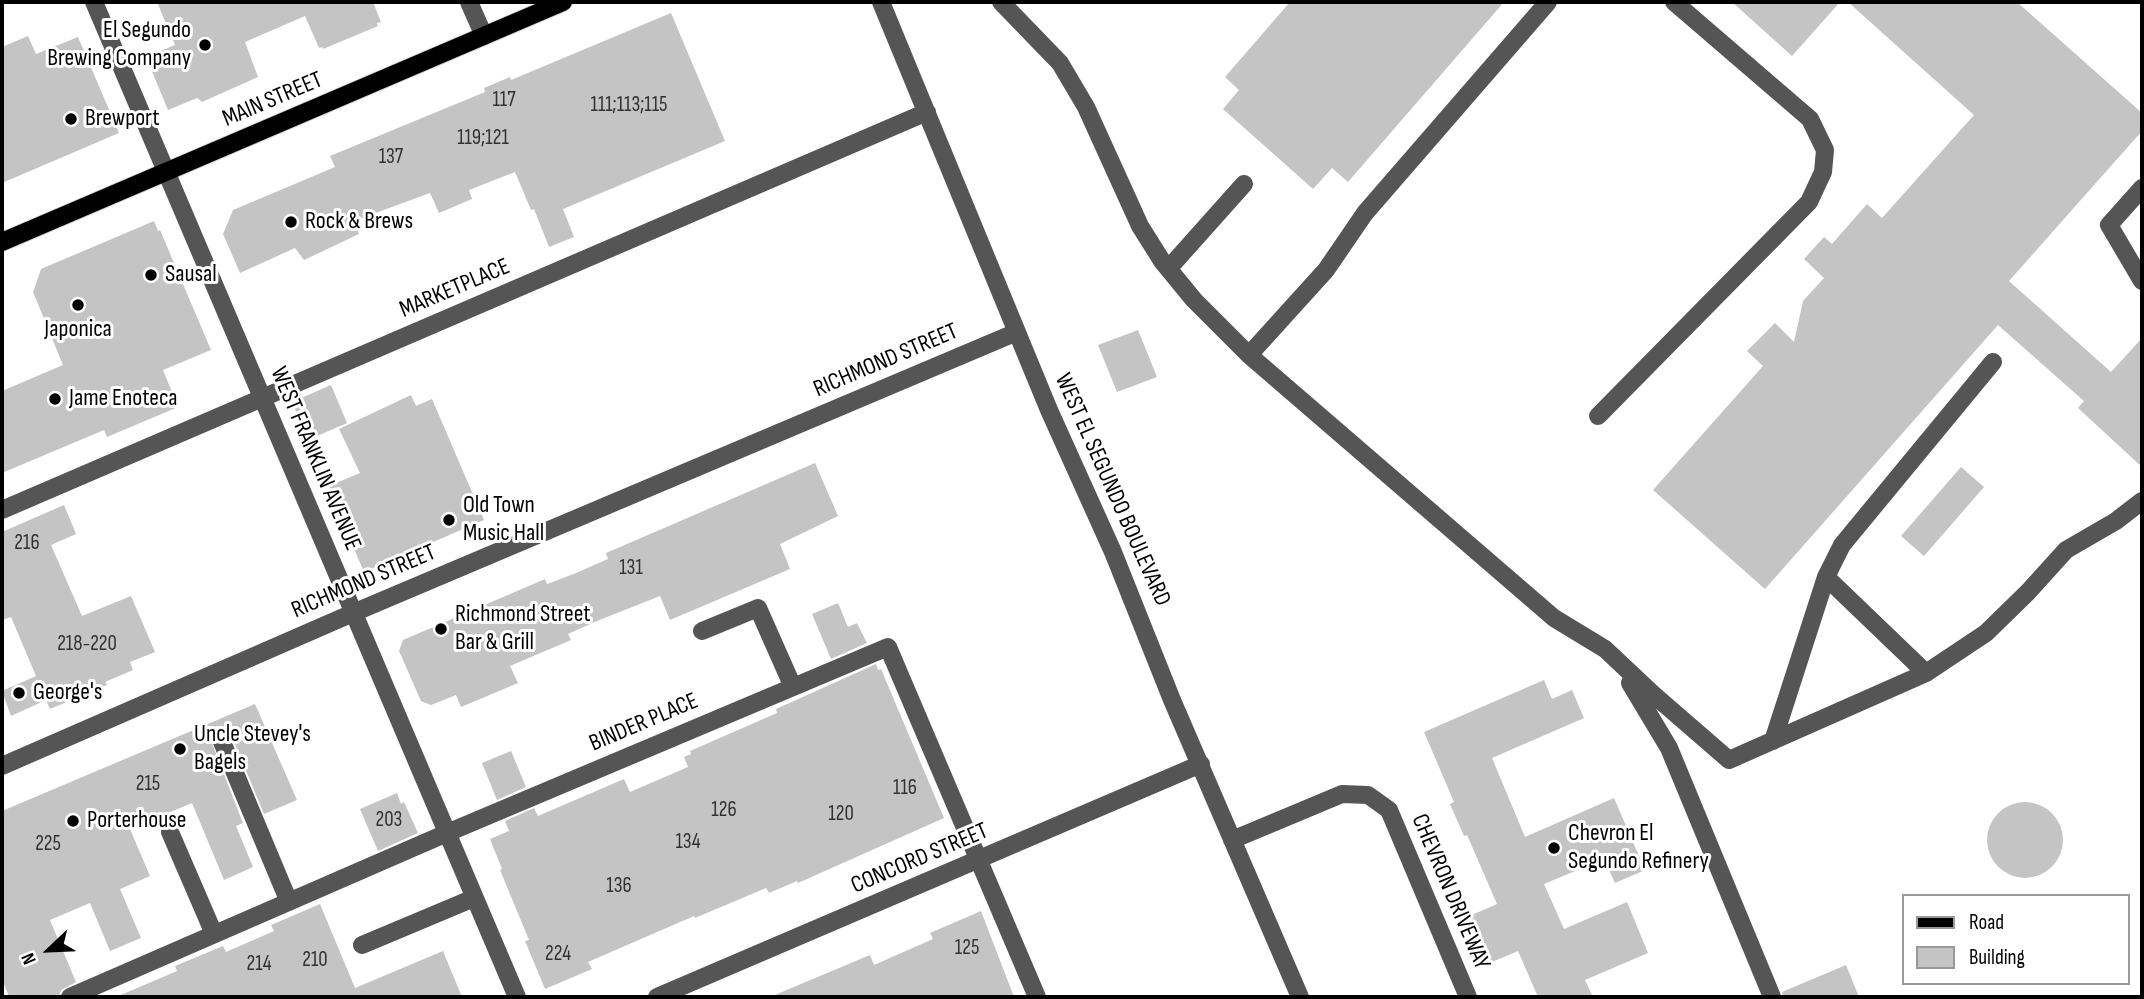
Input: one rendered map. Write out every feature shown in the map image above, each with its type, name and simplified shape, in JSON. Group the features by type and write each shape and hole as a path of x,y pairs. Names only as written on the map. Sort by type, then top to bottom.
{"main road":[{"name":"MAIN STREET","path":"2,242 563,2"}],"street":[{"name":"WEST FRANKLIN AVENUE","path":"94,2 517,997"},
{"path":"469,2 484,36"},
{"name":"WEST EL SEGUNDO BOULEVARD","path":"881,2 1080,482 1123,576 1232,841 1300,997"},
{"path":"1001,2 1060,63 1086,107 1140,226 1194,300 1249,355 1554,618 1605,649 1729,760 1926,673 1986,632 2028,592 2066,550 2116,521 2142,501"},
{"path":"1249,355 1326,270 1366,213 1548,2"},
{"path":"1598,416 1809,202 1824,172 1825,150 1810,119 1675,2"},
{"name":"MARKETPLACE","path":"2,510 927,112"},
{"path":"1169,268 1244,184"},
{"path":"2142,188 2109,225 2142,281"},
{"name":"RICHMOND STREET","path":"2,766 353,613 1017,332"},
{"path":"1773,741 1826,578 1842,545 1993,362"},
{"path":"1826,578 1926,673"},
{"path":"702,631 758,608 793,687"},
{"name":"BINDER PLACE","path":"70,997 447,833 888,647 1037,997"},
{"path":"1605,649 1639,694 1669,748 1772,997"},
{"path":"220,737 289,902"},
{"name":"CONCORD STREET","path":"657,997 1200,764"},
{"name":"CHEVRON DRIVEWAY","path":"1232,841 1342,794 1368,794 1389,810 1468,997"},
{"path":"170,832 214,934"},
{"path":"362,945 474,898"}],"building":[{"path":"157,2 373,2 381,22 377,23 378,26 323,49 319,48 305,16 245,42 258,77 202,102 197,98 168,110 146,57 175,45"},
{"path":"1290,2 1504,2 1348,182 1332,168 1313,189 1223,109 1239,90 1225,77"},
{"path":"1732,2 1840,2 1792,56"},
{"path":"1848,2 2017,2 2142,113 2142,131 2009,281 2111,372 2142,338 2142,467 2078,408 2084,401 1998,325 1765,589 1653,490 1763,366 1747,351 1775,323 1794,342 1803,301 1824,278 1804,259 1824,237 1832,244 1867,204 1882,218 1974,115"},
{"path":"671,13 725,141 563,209 574,237 549,247 515,172 469,190 472,199 439,213 430,193 354,221 359,234 304,260 295,248 240,273 223,234 233,210 335,167 330,156 485,92 484,88 510,77 511,80"},
{"path":"28,36 36,54 78,37 119,133 2,183 2,47"},
{"path":"154,221 211,350 163,370 178,407 107,437 104,430 2,473 2,391 63,365 33,292 41,269"},
{"path":"1138,330 1157,377 1117,392 1098,345"},
{"path":"331,385 347,423 308,440 292,402"},
{"path":"411,395 416,406 432,399 484,520 364,572 330,493 332,492 329,486 360,473 339,429"},
{"path":"815,463 838,516 780,544 790,569 670,620 660,596 597,621 568,634 571,640 510,666 518,683 461,707 456,695 431,705 421,701 399,651 403,640 545,579 547,584 576,573 608,559 606,553"},
{"path":"1961,467 1984,487 1924,556 1901,536"},
{"path":"64,505 76,534 51,545 82,616 131,596 155,652 130,662 133,670 105,682 107,685 50,709 46,700 11,716 2,691 36,676 11,617 2,620 2,532"},
{"path":"838,603 848,627 857,623 867,643 831,659 812,614"},
{"path":"876,664 878,670 881,669 944,818 798,883 797,881 769,893 766,888 695,918 694,916 588,962 592,969 545,989 525,941 529,940 490,839 509,831 505,821 534,808 538,816 624,779 630,792 688,767 684,757 691,754 690,751 777,713 776,709"},
{"name":"Chevron El Segundo Refinery","path":"1544,680 1552,699 1572,690 1584,718 1492,758 1525,837 1614,798 1645,870 1615,883 1604,859 1544,884 1564,929 1627,902 1648,953 1585,980 1593,997 1538,997 1518,951 1485,965 1465,918 1497,904 1467,835 1464,836 1450,804 1454,802 1424,732"},
{"path":"255,704 297,800 264,814 230,732 226,728 216,726 209,736 243,823 236,826 253,867 224,880 192,803 130,829 150,876 120,889 141,938 110,951 90,903 50,920 76,982 61,990 59,997 9,997 2,979 2,811"},
{"path":"511,751 526,787 497,800 482,763"},
{"path":"397,793 418,833 378,851 360,809"},
{"path":"2018,802 2032,802 2046,808 2057,819 2063,840 2060,855 2052,867 2032,878 2018,878 2004,872 1993,861 1987,847 1987,833 1993,819 2004,808"},
{"path":"320,904 355,988 443,951 462,997 116,997 177,971 175,966 223,946 226,952 274,931 271,925"},
{"path":"981,911 1014,997 770,997 870,955 874,965 933,939 930,933"},
{"path":"1846,965 1859,997 1783,997 1782,992"}],"place":[{"name":"El Segundo Brewing Company","path":"205,45"},
{"name":"Brewport","path":"71,119"},
{"name":"Rock & Brews","path":"291,222"},
{"name":"Sausal","path":"151,275"},
{"name":"Japonica","path":"78,305"},
{"name":"Jame Enoteca","path":"55,399"},
{"name":"Old Town Music Hall","path":"449,520"},
{"name":"Richmond Street Bar & Grill","path":"441,629"},
{"name":"George's","path":"19,693"},
{"name":"Uncle Stevey's Bagels","path":"180,749"},
{"name":"Porterhouse","path":"73,821"},
{"name":"Chevron El Segundo Refinery","path":"1554,848"}]}
